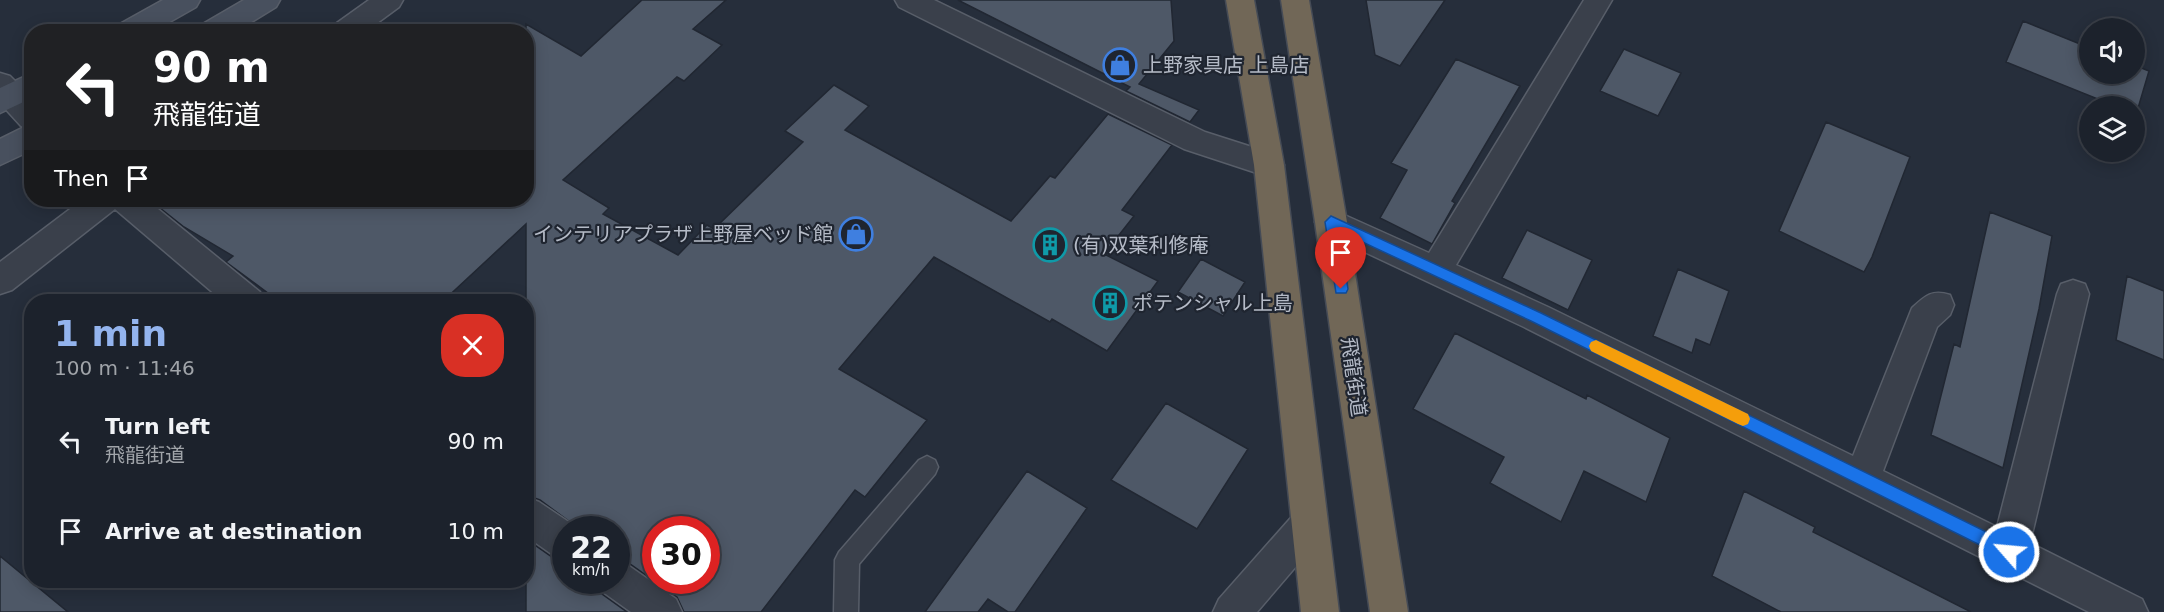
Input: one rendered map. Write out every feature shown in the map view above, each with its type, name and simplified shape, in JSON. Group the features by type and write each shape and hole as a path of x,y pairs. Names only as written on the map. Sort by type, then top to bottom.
{"highway":[{"path":"1240,0 1269,165 1320,612"},
{"name":"飛龍街道","path":"1295,0 1331,222 1389,612"}],"street":[{"path":"142,24 186,0"},
{"path":"225,24 266,0"},
{"path":"356,24 390,0"},
{"path":"909,0 1194,141 1269,165"},
{"path":"1436,270 1598,0"},
{"path":"10,92 24,109"},
{"path":"0,153 24,140"},
{"path":"0,280 95,207"},
{"path":"134,207 238,294"},
{"path":"1331,222 1546,322 2127,612"},
{"path":"2009,552 2073,294"},
{"path":"1862,478 1924,318 1938,304"},
{"path":"534,520 552,532"},
{"path":"1232,612 1309,524"},
{"path":"630,589 663,612"}],"lane":[{"path":"846,612 847,560 927,467"}],"building":[{"path":"642,0 726,0 693,29 722,45 684,81 677,77 563,180 609,208 603,214 678,255 707,225 714,229 803,142 785,131 834,85 869,106 845,130 1011,221 1050,176 1055,178 1108,114 1172,145 1122,210 1134,216 1104,254 1158,281 1107,351 1052,319 1050,322 934,257 839,369 927,420 865,497 855,490 761,612 684,612 677,597 673,594 720,594 720,516 642,516 642,572 630,564 630,516 562,516 534,498 534,294 526,294 526,224 451,294 269,294 226,262 233,256 184,227 159,207 534,207 534,29 581,56"},
{"name":"上野家具店 上島店","path":"958,0 1171,0 1174,41 1139,84 1199,110 1190,122 1126,91 1130,87"},
{"path":"1366,0 1445,0 1400,66 1375,55"},
{"path":"2023,21 2079,44 2079,84 2145,84 2145,69 2149,71 2142,96 2090,96 2006,62"},
{"path":"1624,49 1681,73 1658,116 1600,91"},
{"path":"1456,59 1520,86 1452,201 1455,203 1432,244 1380,218 1407,170 1391,163"},
{"path":"1826,122 1910,157 1872,257 1864,272 1779,231"},
{"path":"1990,212 2052,236 2039,309 2003,468 1931,435 1954,344 1960,347"},
{"path":"1527,230 1592,260 1568,310 1502,278"},
{"path":"1201,259 1245,282 1223,316 1178,292"},
{"path":"1678,269 1729,291 1710,345 1696,339 1692,353 1653,336"},
{"path":"2127,276 2164,291 2164,360 2116,340"},
{"path":"1455,333 1586,399 1587,395 1670,438 1646,502 1584,471 1561,522 1490,483 1504,457 1413,409"},
{"path":"1166,403 1248,449 1197,529 1111,480"},
{"path":"1027,471 1087,508 1015,612 1008,612 988,599 978,612 925,612"},
{"path":"1744,491 1815,527 1813,532 1971,612 1781,612 1712,576"},
{"path":"534,545 552,557 552,594 602,594 627,612 526,612 526,588 534,588"},
{"path":"0,556 24,576 24,588 39,588 68,612 0,612"}],"slow traffic":[{"path":"1596,346 1743,419"}],"place":[{"name":"上野家具店 上島店","path":"1120,65"},
{"name":"インテリアプラザ上野屋ベッド館","path":"856,234"},
{"name":"(有)双葉利修庵","path":"1050,245"},
{"name":"ポテンシャル上島","path":"1110,303"}],"route":[{"path":"1341,289 1331,222 1536,317 2009,552"}]}
